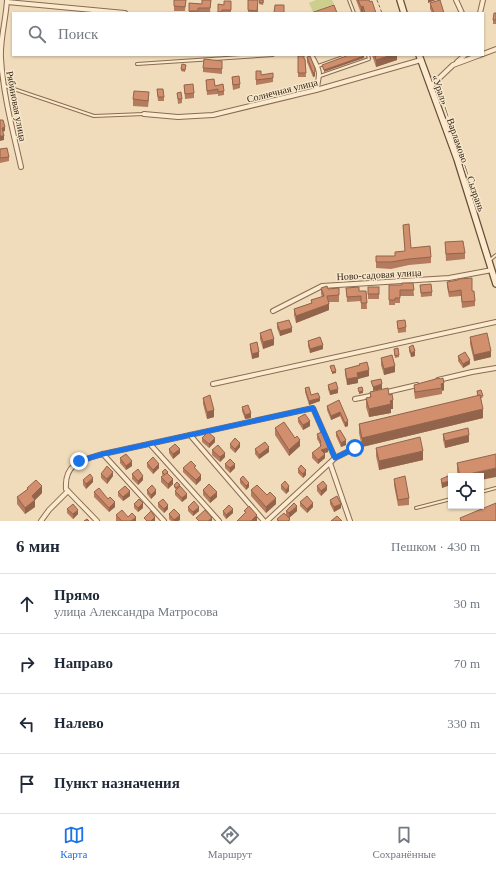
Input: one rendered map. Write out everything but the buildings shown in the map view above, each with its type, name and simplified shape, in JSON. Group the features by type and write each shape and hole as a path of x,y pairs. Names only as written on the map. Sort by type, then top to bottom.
{"main road":[{"path":"400,0 404,12"},
{"name":"«Урал» — Варламово — Сызрань","path":"420,57 457,159 496,284"}],"street":[{"path":"456,0 462,12"},
{"path":"480,12 483,0"},
{"path":"7,1 115,12"},
{"name":"Рябиновая улица","path":"7,1 0,57 22,167"},
{"path":"484,54 496,49"},
{"path":"312,56 320,76 316,90"},
{"path":"430,87 464,56"},
{"path":"453,65 477,56"},
{"name":"Солнечная улица","path":"144,114 178,117 213,115 316,90 420,57"},
{"name":"Ново-садовая улица","path":"273,311 322,286 449,278 492,270"},
{"path":"214,384 496,322"},
{"path":"436,380 496,368"},
{"path":"355,399 421,384"},
{"path":"97,521 66,489 66,483 71,468 79,461 103,454 313,408 335,458"},
{"path":"190,435 265,521 335,458 355,448"},
{"path":"150,444 219,521"},
{"path":"103,454 164,521"},
{"path":"330,463 350,521"},
{"path":"41,521 68,490"}],"lane":[{"path":"349,0 354,12"},
{"path":"137,64 258,56"},
{"path":"317,66 346,56"},
{"path":"320,76 369,59 368,56"},
{"path":"5,86 94,116 144,114"},
{"path":"489,260 496,255"},
{"path":"484,491 496,488"},
{"path":"416,508 448,500"}],"path":[{"path":"378,0 382,12"}],"green space":[{"path":"316,0 332,0 334,4 313,12 309,3"}],"route":[{"path":"79,461 103,454 313,408 335,458 355,448"}]}
